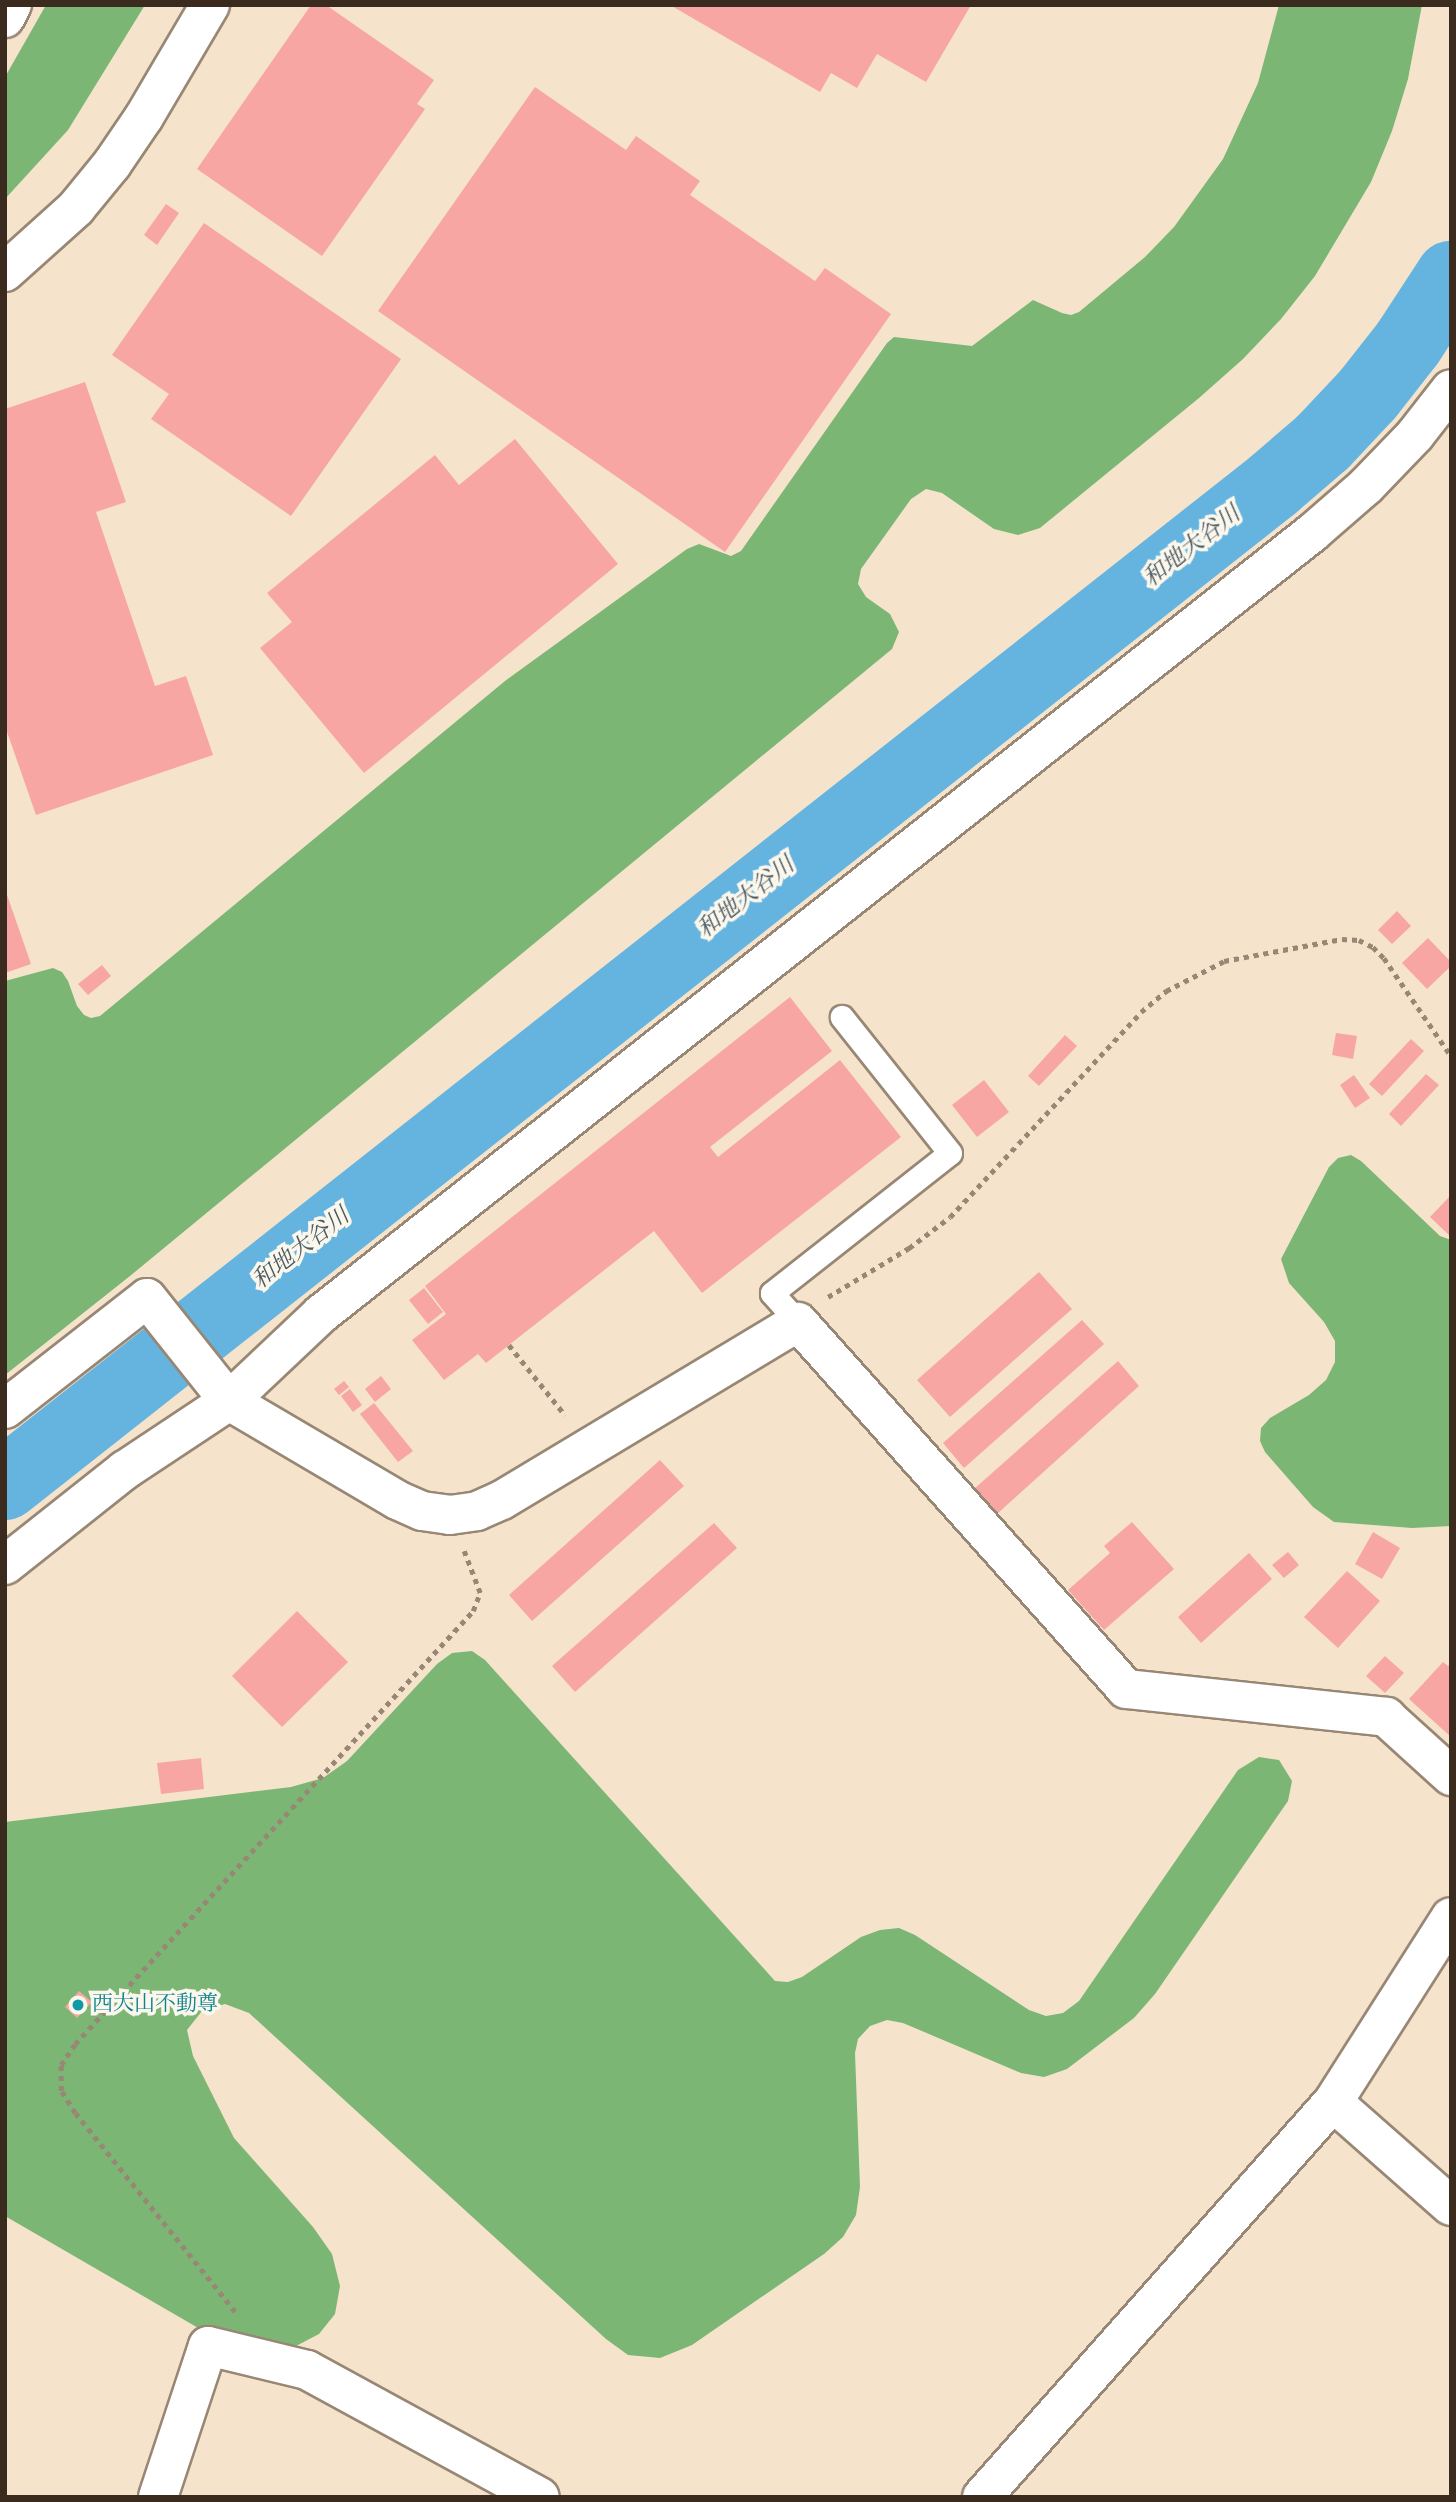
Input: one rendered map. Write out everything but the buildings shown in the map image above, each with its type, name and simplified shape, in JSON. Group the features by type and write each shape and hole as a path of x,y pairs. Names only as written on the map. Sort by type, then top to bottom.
{"street":[{"path":"5,18 12,5"},
{"path":"5,272 76,208 112,164 144,117 210,5"},
{"path":"5,1565 1312,533 1366,486 1415,435 1451,390"},
{"path":"5,1409 147,1298 223,1394 397,1500 422,1511 455,1514 477,1511 502,1500 798,1322 1126,1689 1386,1717 1451,1776"},
{"path":"982,2497 1333,2102 1451,1917"},
{"path":"1333,2102 1451,2206"},
{"path":"158,2497 208,2346 316,2375 540,2497"}],"lane":[{"path":"798,1322 772,1293 950,1153 842,1017"}],"path":[{"path":"798,1322 810,1308 909,1248 950,1217 1141,1012 1166,991 1224,961 1342,939 1359,940 1373,947 1384,958 1451,1056"},
{"path":"509,1345 564,1414"},
{"path":"240,2353 247,2326 75,2113 61,2091 61,2065 75,2044 478,1603 477,1583 459,1538 455,1514"}],"green space":[{"path":"46,5 145,5 68,130 5,199 5,77"},
{"path":"1279,5 1422,5 1408,79 1392,131 1371,182 1315,276 1281,319 1243,359 1199,398 1040,528 1018,535 994,529 942,493 926,489 911,499 861,569 858,584 866,597 890,614 899,632 892,649 130,1276 5,1375 5,981 53,968 62,972 68,981 77,1006 84,1015 91,1018 100,1016 505,681 687,549 699,544 731,556 741,551 887,343 894,337 972,346 1033,300 1062,313 1071,315 1079,312 1145,257 1174,227 1223,159 1258,83"},
{"path":"1351,1155 1361,1161 1440,1236 1451,1240 1451,1526 1412,1528 1334,1522 1313,1507 1265,1452 1260,1441 1261,1428 1270,1418 1309,1395 1326,1380 1335,1362 1335,1341 1324,1322 1289,1283 1281,1259 1329,1167 1338,1158"},
{"path":"472,1651 485,1660 775,1981 788,1982 802,1977 861,1937 880,1930 899,1928 915,1935 1029,2010 1046,2016 1063,2013 1079,2001 1238,1770 1259,1757 1279,1760 1292,1781 1288,1801 1155,1994 1134,2018 1067,2069 1044,2077 1021,2073 903,2023 887,2020 870,2026 858,2039 855,2053 860,2187 856,2215 843,2237 824,2254 692,2345 660,2358 628,2355 606,2339 249,2013 225,2004 202,2011 187,2030 193,2056 234,2138 313,2227 332,2254 340,2286 335,2314 319,2334 296,2346 271,2348 200,2329 5,2216 5,1822 291,1787 323,1778 347,1761 437,1664 452,1653"}],"waterway":[{"name":"和地大谷川","path":"5,1484 1273,485 1323,442 1368,394 1408,343 1451,277"}],"place":[{"name":"西大山不動尊","path":"78,2005"}]}
